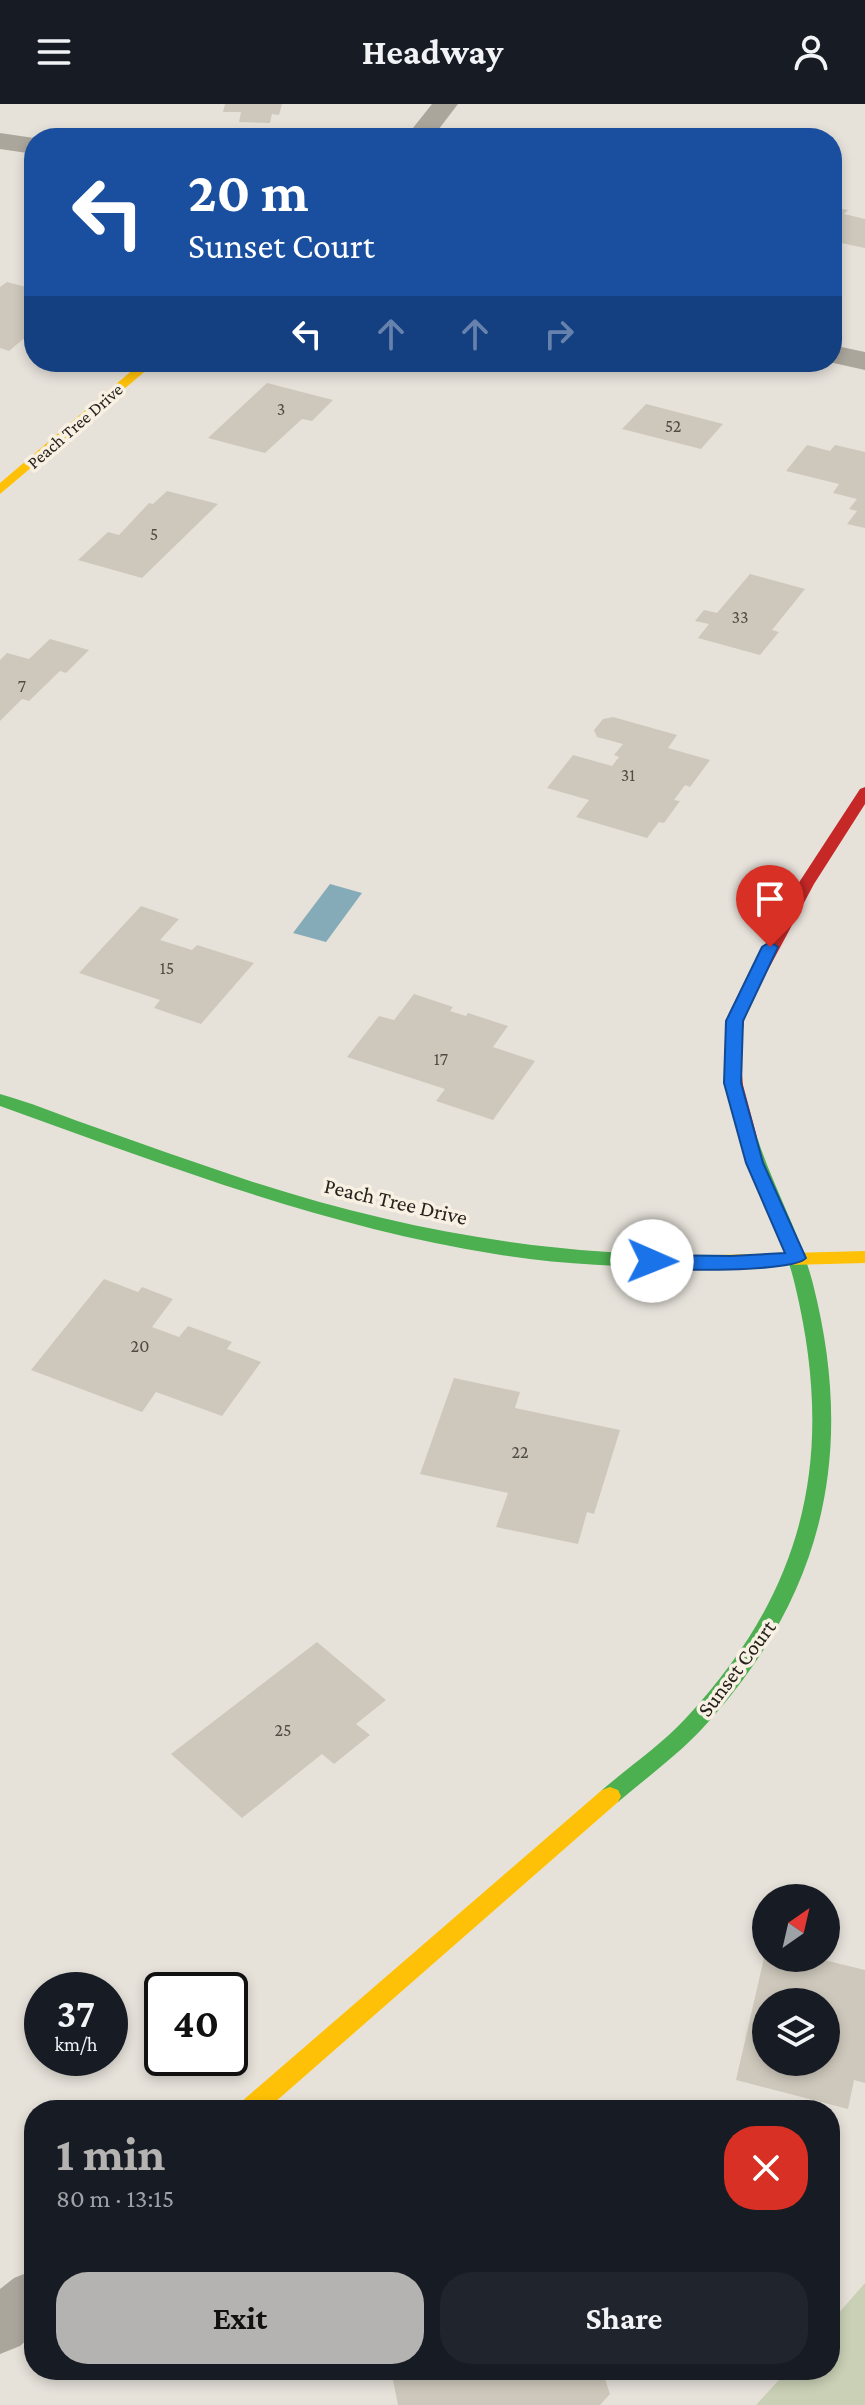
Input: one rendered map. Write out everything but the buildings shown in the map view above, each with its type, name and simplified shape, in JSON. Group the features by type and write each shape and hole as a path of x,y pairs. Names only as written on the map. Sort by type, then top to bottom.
{"street":[{"path":"426,128 445,104"},
{"path":"0,141 24,145"},
{"path":"842,356 865,361"},
{"name":"Peach Tree Drive","path":"0,490 138,372"},
{"name":"Sunset Court","path":"261,2100 692,1725 741,1669 771,1623 805,1551 820,1491 825,1432 816,1345 797,1258 755,1163 733,1083 734,1021 770,947 823,852 865,792"},
{"name":"Peach Tree Drive","path":"0,1100 340,1215 459,1241 582,1258 718,1263 865,1257"},
{"path":"0,2326 24,2306"}],"green space":[{"path":"865,2283 865,2405 756,2405 779,2380 840,2380 840,2312"}],"water":[{"path":"330,884 362,893 326,942 293,933"}],"traffic: fast":[{"path":"0,1100 183,1165 369,1222 495,1248 550,1255 714,1261"},
{"path":"610,1796 683,1734 735,1675 769,1625 794,1574 812,1520 821,1465 823,1407 817,1347 798,1265 748,1137"}],"traffic: slow":[{"path":"0,490 138,372"},
{"path":"714,1261 865,1257"},
{"path":"260,2100 610,1796"}],"traffic: jam":[{"path":"748,1137 735,1085 732,1055 737,1013 806,884 865,792"}],"route":[{"path":"652,1261 731,1263 797,1258 755,1163 733,1083 734,1021 770,947"}]}
